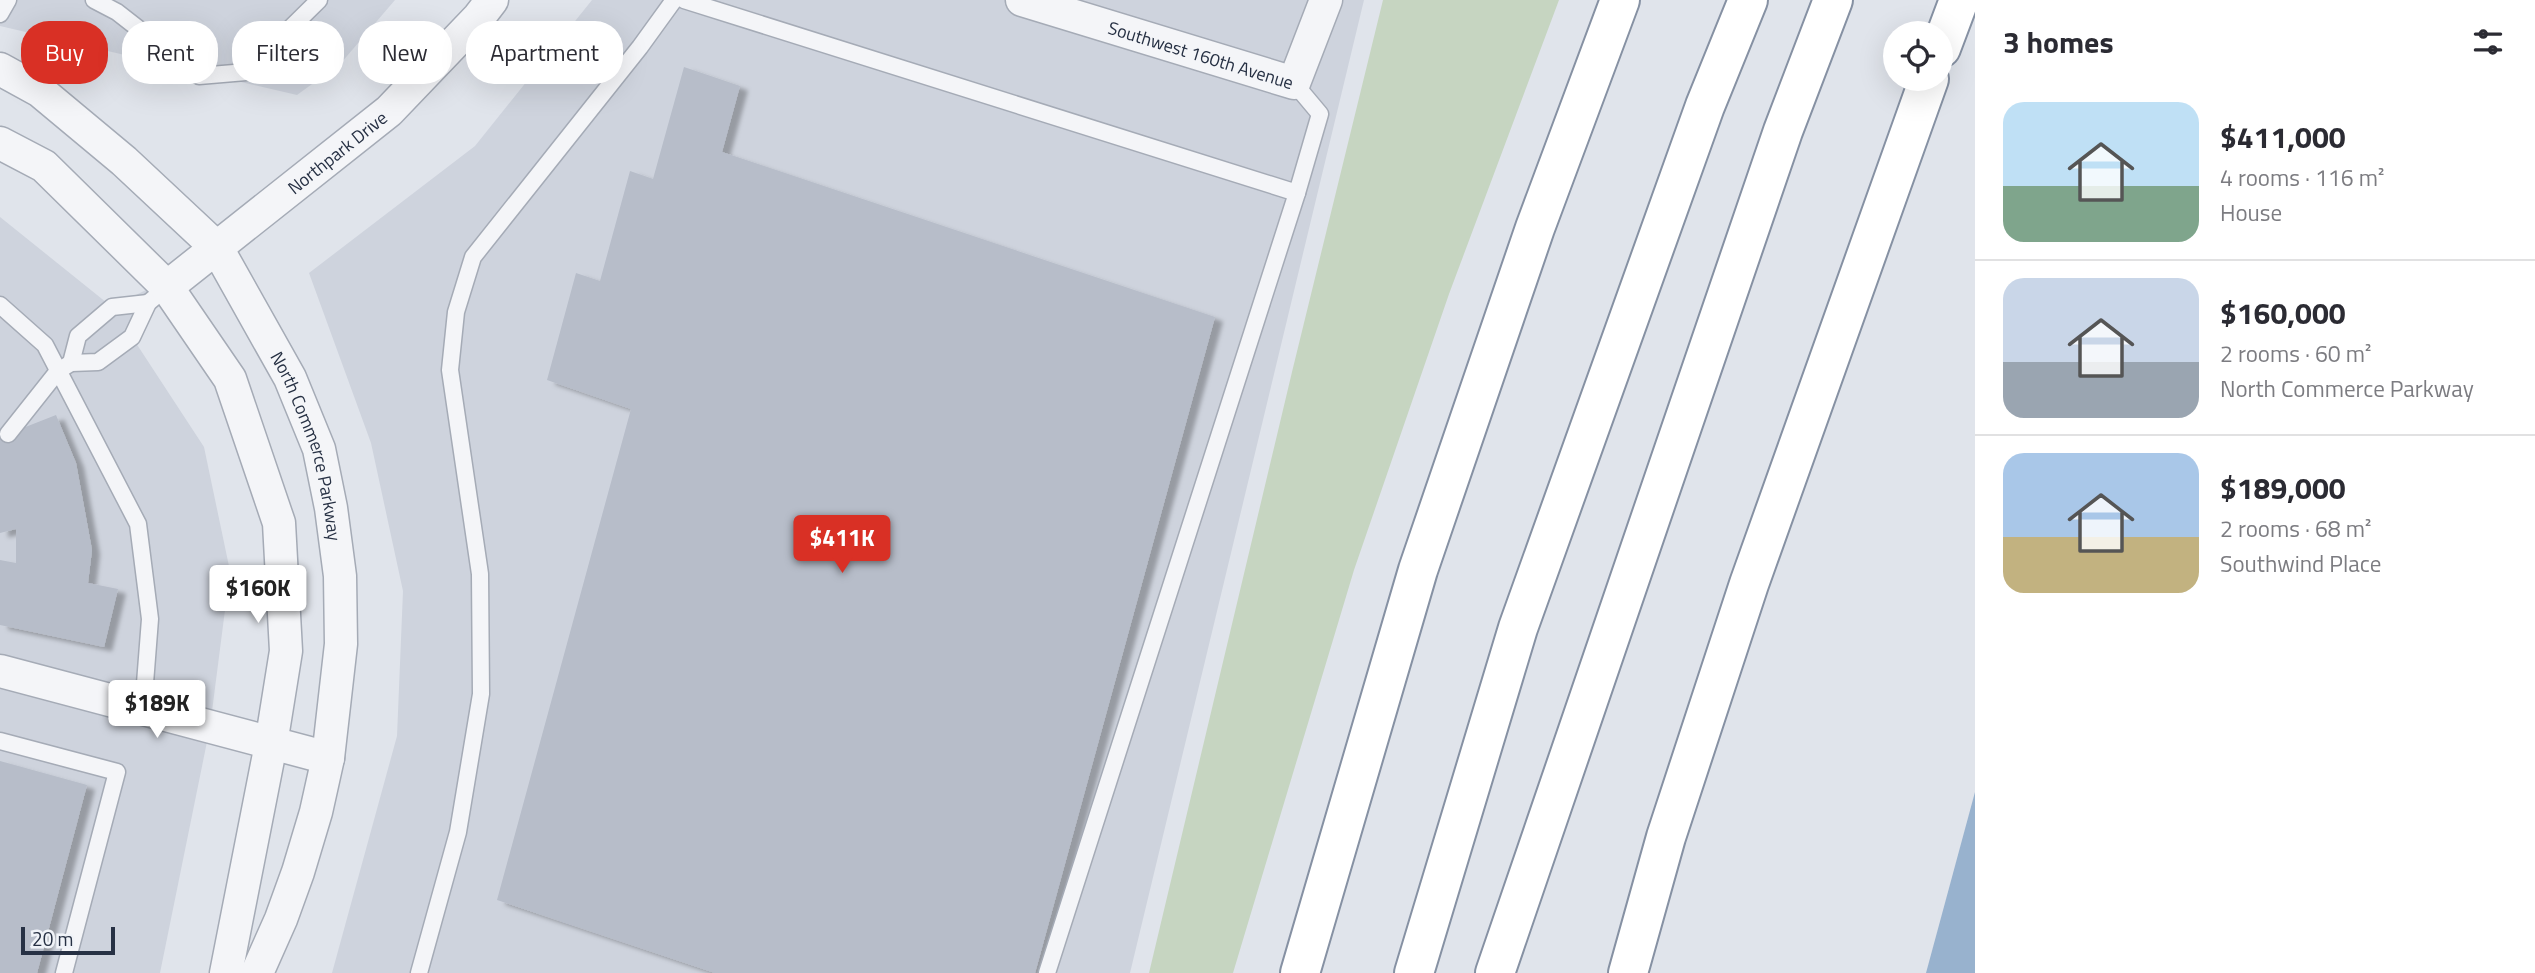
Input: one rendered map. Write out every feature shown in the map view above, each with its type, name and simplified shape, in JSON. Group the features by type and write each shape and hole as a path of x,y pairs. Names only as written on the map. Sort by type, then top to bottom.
{"highway":[{"path":"1300,973 1418,570 1535,228 1620,0"},
{"path":"1414,973 1518,628 1705,106 1748,0"},
{"path":"1495,973 1778,144 1833,0"},
{"path":"1951,21 1959,0"},
{"path":"1619,973 1749,584 1925,91"},
{"path":"1628,973 1666,837"}],"street":[{"name":"Northpark Drive","path":"158,295 389,111 492,0"},
{"name":"Southwest 160th Avenue","path":"1022,0 1294,83 1326,0"},
{"name":"North Commerce Parkway","path":"0,69 40,91 124,161 218,248 290,378 319,449 331,508 340,576 341,644 328,758 316,812 298,872 257,973"},
{"path":"0,143 44,166 230,379 279,523 286,651 271,744 226,973"},
{"path":"0,671 328,758"}],"lane":[{"path":"0,14 8,0"},
{"path":"94,0 117,12 199,76 246,72 319,0"},
{"path":"419,973 458,832 481,694 480,574 450,370 456,313 473,257 640,47 674,0"},
{"path":"684,0 1297,193"},
{"path":"1047,973 1320,114 1294,83"},
{"path":"8,434 65,367 78,336 112,307 158,295"},
{"path":"65,367 98,362 132,337 158,295"},
{"path":"0,305 45,345 65,367 138,524 150,619 143,709"},
{"path":"0,741 117,772 64,973"}],"shaded area":[{"path":"0,0 395,0 377,21 358,21 358,43 344,60 344,21 232,21 232,80 218,77 218,21 122,21 122,54 108,51 108,21 21,21 21,31 0,26"},
{"path":"592,0 1364,0 1130,973 332,973 397,736 403,591 371,443 309,273 475,146 525,84 623,84 623,21 575,21"},
{"path":"250,84 312,84 297,95"},
{"path":"0,217 112,307 162,282 132,337 204,447 230,571 210,727 160,973 0,973"}],"green space":[{"path":"1383,0 1559,0 1449,294 1354,570 1233,973 1149,973 1292,372"}],"water":[{"path":"1975,792 1975,973 1926,973"}],"building":[{"path":"684,67 740,86 722,152 1215,317 1035,973 715,973 497,900 631,409 547,380 576,273 600,281 630,171 653,179"},
{"path":"56,415 76,463 92,550 88,583 118,589 104,647 0,625 0,560 16,563 16,529 0,533 0,437"},
{"path":"0,761 87,785 37,973 0,973"}]}
